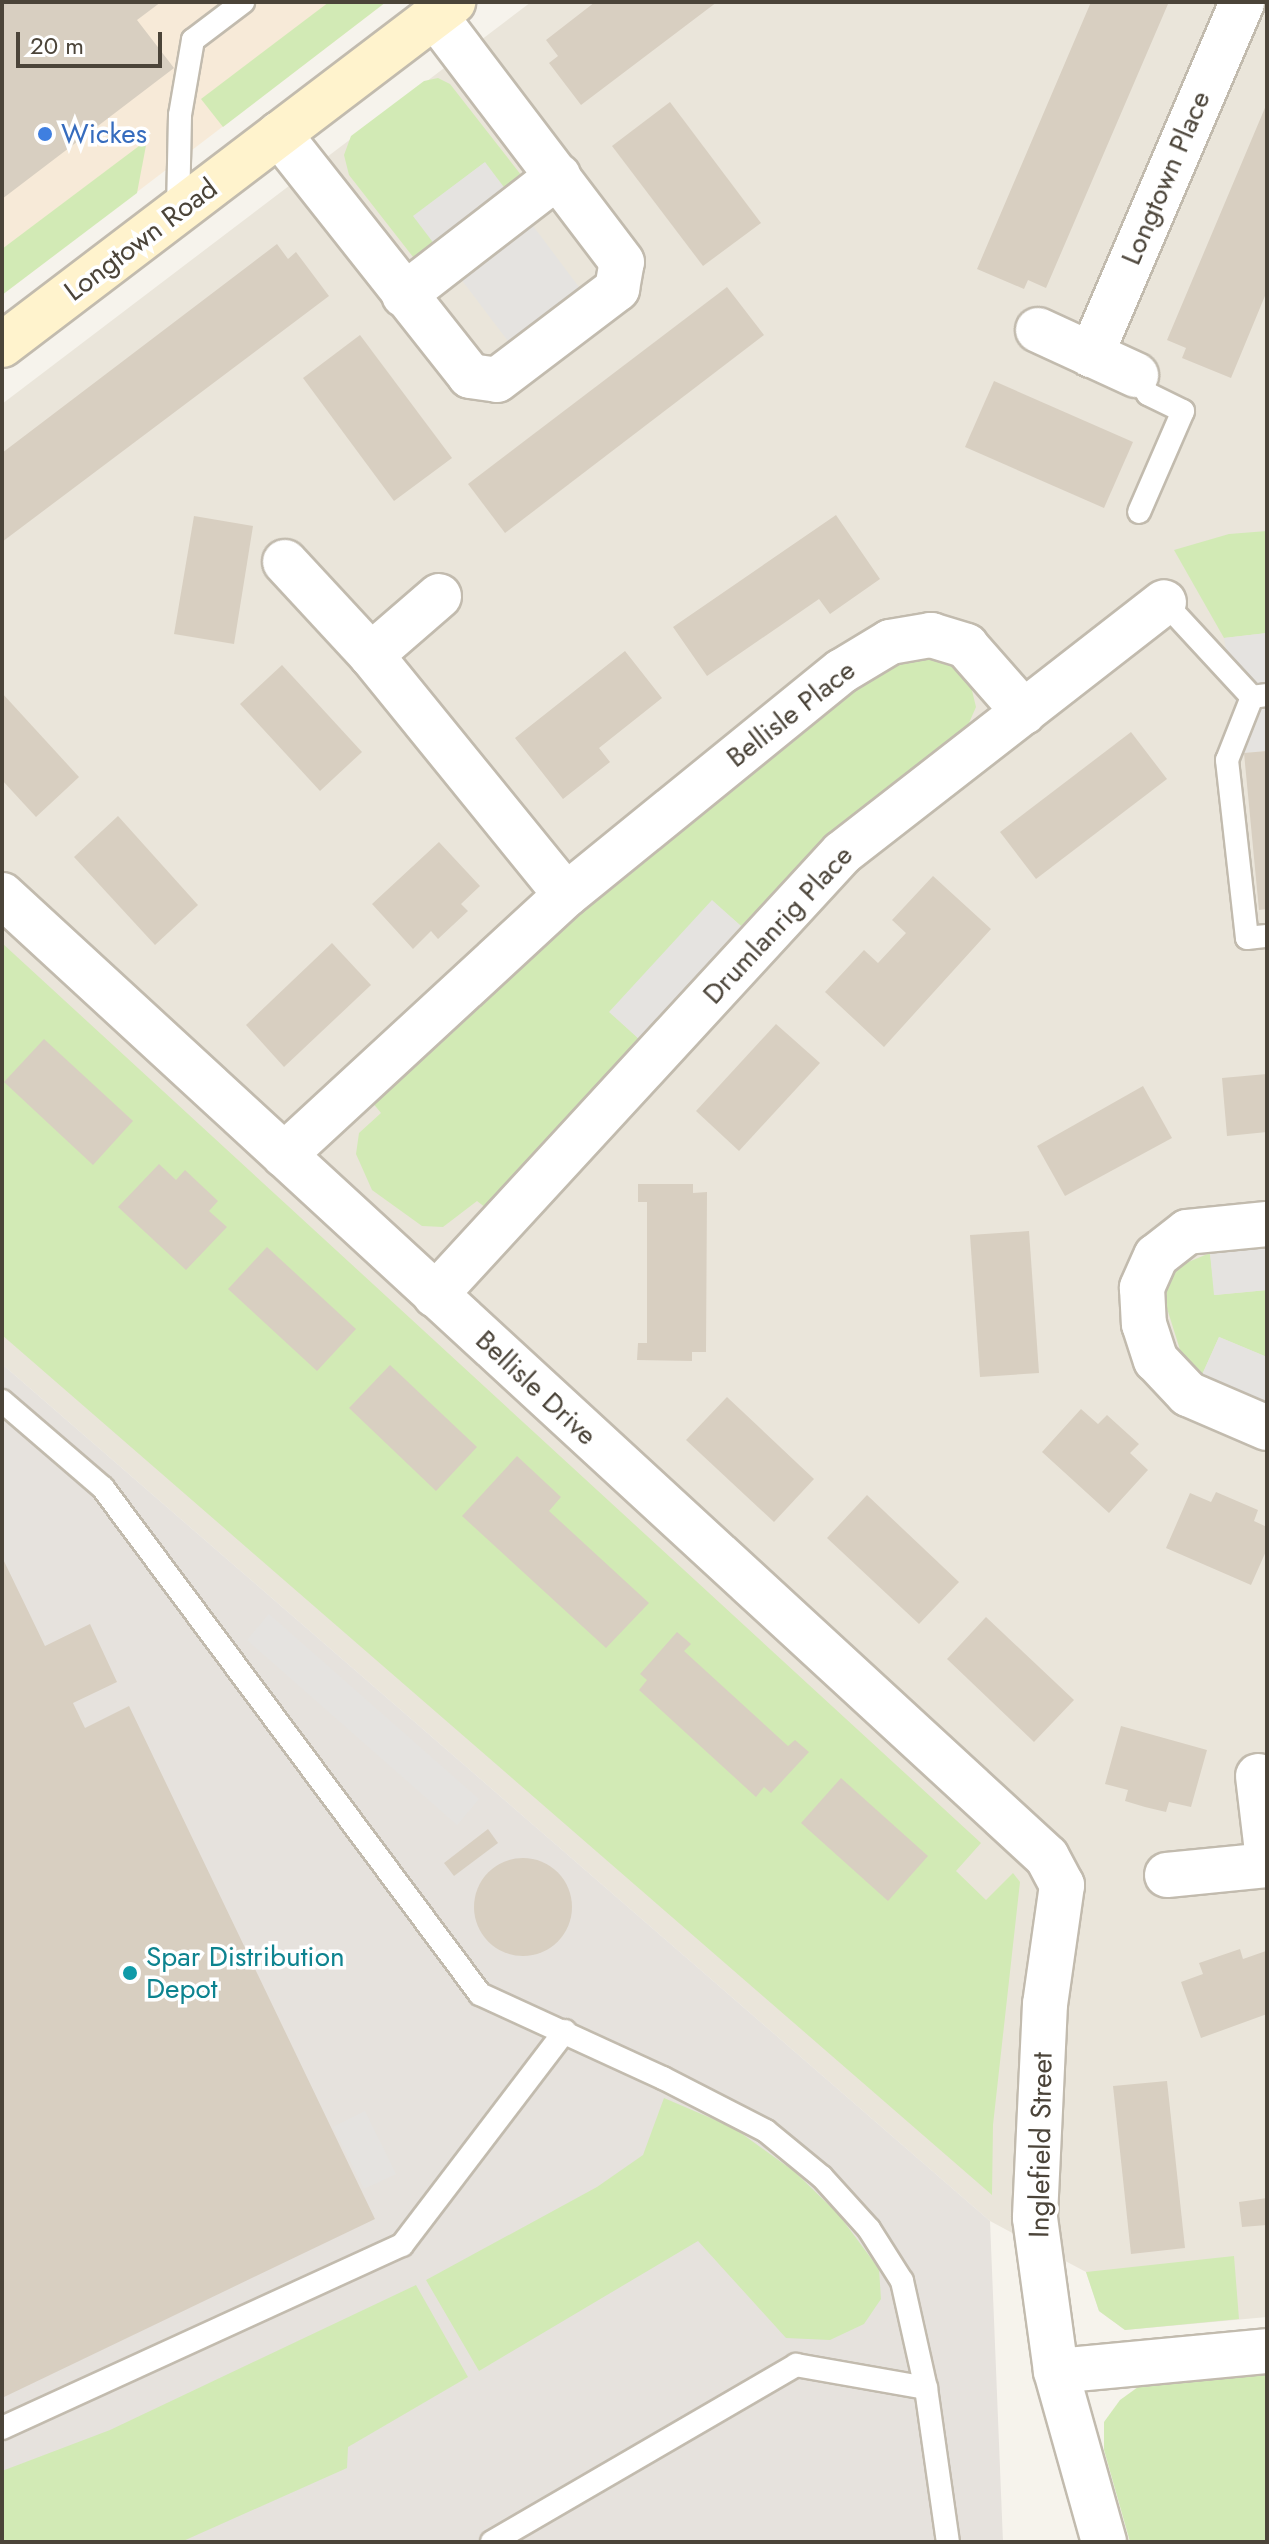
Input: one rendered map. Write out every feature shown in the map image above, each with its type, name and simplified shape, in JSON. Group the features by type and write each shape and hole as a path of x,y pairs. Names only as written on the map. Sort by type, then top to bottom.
{"street":[{"name":"Longtown Place","path":"1091,355 1242,2"},
{"name":"Longtown Road","path":"2,345 279,134 444,9 558,176 622,262 617,289 497,380 470,376 279,134"},
{"path":"404,295 558,176"},
{"path":"1038,330 1136,375"},
{"path":"285,562 371,655 566,895"},
{"path":"371,655 439,596"},
{"name":"Drumlanrig Place","path":"435,1295 842,853 1164,602"},
{"name":"Bellisle Place","path":"284,1155 566,895 842,671 890,642 931,635 966,646 1024,712"},
{"name":"Bellisle Drive","path":"2,895 1047,1857 1062,1885"},
{"path":"1267,1224 1187,1232 1156,1256 1142,1288 1144,1324 1156,1360 1188,1394 1267,1428"},
{"path":"1258,1776 1267,1852"},
{"path":"1167,1875 1267,1865"},
{"name":"Inglefield Street","path":"1062,1885 1045,2004 1035,2218 1056,2371 1104,2542"},
{"path":"1056,2371 1267,2351"}],"lane":[{"path":"178,211 180,115 193,40 243,2"},
{"path":"1136,375 1148,394 1183,411 1139,512"},
{"path":"1164,602 1259,696 1227,760 1247,938 1267,936"},
{"path":"2,1401 103,1488 480,1994 565,2031 766,2131 822,2177 869,2229 902,2281 926,2388 948,2542"},
{"path":"2,2428 402,2245 565,2031"},
{"path":"492,2542 796,2365 926,2388"}],"shaded area":[{"path":"2,2 386,2 2,295"},
{"path":"531,2 1267,2 1267,2317 1125,2330 1099,2311 1086,2272 990,2221 2,1364 2,404"},
{"path":"485,162 582,291 511,345 413,216"},
{"path":"1267,633 1267,751 1244,753 1224,638"},
{"path":"712,900 741,926 639,1039 609,1012"},
{"path":"1267,1247 1267,1290 1214,1295 1210,1253"},
{"path":"1219,1337 1267,1357 1267,1404 1201,1377"},
{"path":"2,1364 990,2221 1003,2542 2,2542"},
{"path":"269,1614 479,1799 457,1825 247,1640"},
{"path":"365,2111 396,2174 364,2189 333,2127"}],"green space":[{"path":"329,2 386,2 223,127 201,99"},
{"path":"438,78 450,84 525,180 508,193 484,163 414,216 437,247 417,262 349,175 344,155 351,136 424,81"},
{"path":"147,140 137,193 2,295 2,249"},
{"path":"1267,531 1267,633 1224,638 1174,550 1229,534"},
{"path":"913,656 947,660 969,678 976,707 965,732 838,828 741,926 712,901 610,1012 639,1039 486,1208 477,1201 443,1227 422,1226 372,1190 356,1154 359,1133 381,1113 372,1102 577,912 873,674"},
{"path":"2,943 981,1843 956,1871 986,1900 1013,1873 1020,1882 993,2125 992,2195 2,1335"},
{"path":"1210,1253 1215,1295 1267,1290 1267,1357 1219,1337 1201,1377 1182,1356 1165,1302 1169,1280 1181,1265"},
{"path":"664,2098 734,2128 795,2172 839,2215 879,2269 881,2299 864,2324 830,2340 786,2338 698,2241 479,2371 426,2280 597,2187 643,2155"},
{"path":"1234,2256 1239,2319 1125,2330 1099,2311 1086,2272"},
{"path":"416,2285 468,2377 348,2447 347,2468 181,2542 2,2542 2,2471 110,2430"},
{"path":"1267,2371 1267,2542 1130,2542 1104,2450 1104,2422 1120,2400 1145,2382"}],"building":[{"name":"Wickes","path":"2,2 161,2 137,20 174,68 2,199"},
{"path":"595,2 717,2 581,105 549,63 558,56 546,40"},
{"path":"1091,2 1168,4 1046,288 1028,280 1024,289 977,269"},
{"path":"670,102 761,223 703,266 612,146"},
{"path":"1267,103 1267,291 1231,378 1182,358 1186,348 1167,340"},
{"path":"277,244 288,259 296,252 329,296 2,542 2,453"},
{"path":"727,287 764,335 505,533 468,484"},
{"path":"360,335 452,458 394,501 303,378"},
{"path":"994,381 1133,442 1104,508 965,447"},
{"path":"836,515 880,579 830,614 819,599 707,676 673,627"},
{"path":"194,516 253,526 234,644 174,634"},
{"path":"625,651 662,698 599,748 610,762 563,799 515,738"},
{"path":"282,665 362,752 320,791 240,704"},
{"path":"2,693 79,777 36,817 2,780"},
{"path":"1131,732 1167,779 1036,879 1000,832"},
{"path":"1267,751 1267,909 1259,910 1244,753"},
{"path":"118,816 198,905 155,945 74,857"},
{"path":"439,842 480,886 461,904 468,911 438,939 431,931 413,949 372,904"},
{"path":"933,876 991,929 884,1047 825,992 864,950 878,963 906,933 892,920"},
{"path":"332,943 371,985 284,1067 246,1025"},
{"path":"776,1024 820,1063 739,1151 696,1111"},
{"path":"44,1039 133,1121 93,1165 4,1082"},
{"path":"1267,1074 1267,1132 1227,1136 1222,1078"},
{"path":"1143,1086 1172,1138 1065,1196 1037,1146"},
{"path":"159,1164 176,1180 185,1170 218,1201 209,1211 227,1227 186,1270 118,1207"},
{"path":"638,1184 693,1184 693,1193 707,1192 706,1352 692,1352 692,1361 637,1360 638,1343 647,1343 647,1202 638,1202"},
{"path":"1029,1231 1039,1373 980,1377 970,1235"},
{"path":"267,1247 356,1329 317,1371 228,1289"},
{"path":"390,1365 477,1447 436,1491 349,1408"},
{"path":"727,1397 814,1479 774,1522 686,1440"},
{"path":"1081,1409 1098,1424 1107,1415 1139,1444 1130,1453 1148,1470 1109,1513 1042,1452"},
{"path":"517,1456 561,1497 549,1511 649,1603 606,1648 462,1516"},
{"path":"1216,1492 1258,1510 1254,1521 1267,1527 1267,1549 1251,1585 1166,1548 1190,1493 1211,1502"},
{"path":"867,1495 959,1582 919,1624 827,1538"},
{"name":"Spar Distribution Depot","path":"2,1557 45,1646 90,1624 117,1682 73,1703 85,1728 129,1706 375,2219 2,2398"},
{"path":"986,1617 1074,1700 1034,1742 947,1659"},
{"path":"677,1632 691,1644 684,1651 788,1746 795,1740 809,1752 771,1793 764,1787 756,1797 639,1690 647,1680 640,1674"},
{"path":"1121,1726 1207,1750 1191,1807 1169,1802 1166,1812 1145,1807 1125,1801 1128,1790 1105,1784"},
{"path":"841,1778 928,1856 888,1901 801,1823"},
{"path":"488,1829 498,1843 454,1876 444,1863"},
{"path":"523,1858 542,1861 558,1872 569,1888 572,1907 569,1926 558,1942 542,1953 523,1956 504,1953 488,1942 477,1926 474,1907 477,1888 488,1872 504,1861"},
{"path":"1240,1949 1243,1959 1266,1951 1267,2014 1201,2038 1181,1982 1203,1974 1199,1963"},
{"path":"1167,2081 1185,2248 1131,2254 1113,2086"},
{"path":"1267,2198 1267,2225 1242,2227 1239,2202"}],"place":[{"name":"Wickes","path":"45,134"},
{"name":"Spar Distribution Depot","path":"130,1973"}]}
